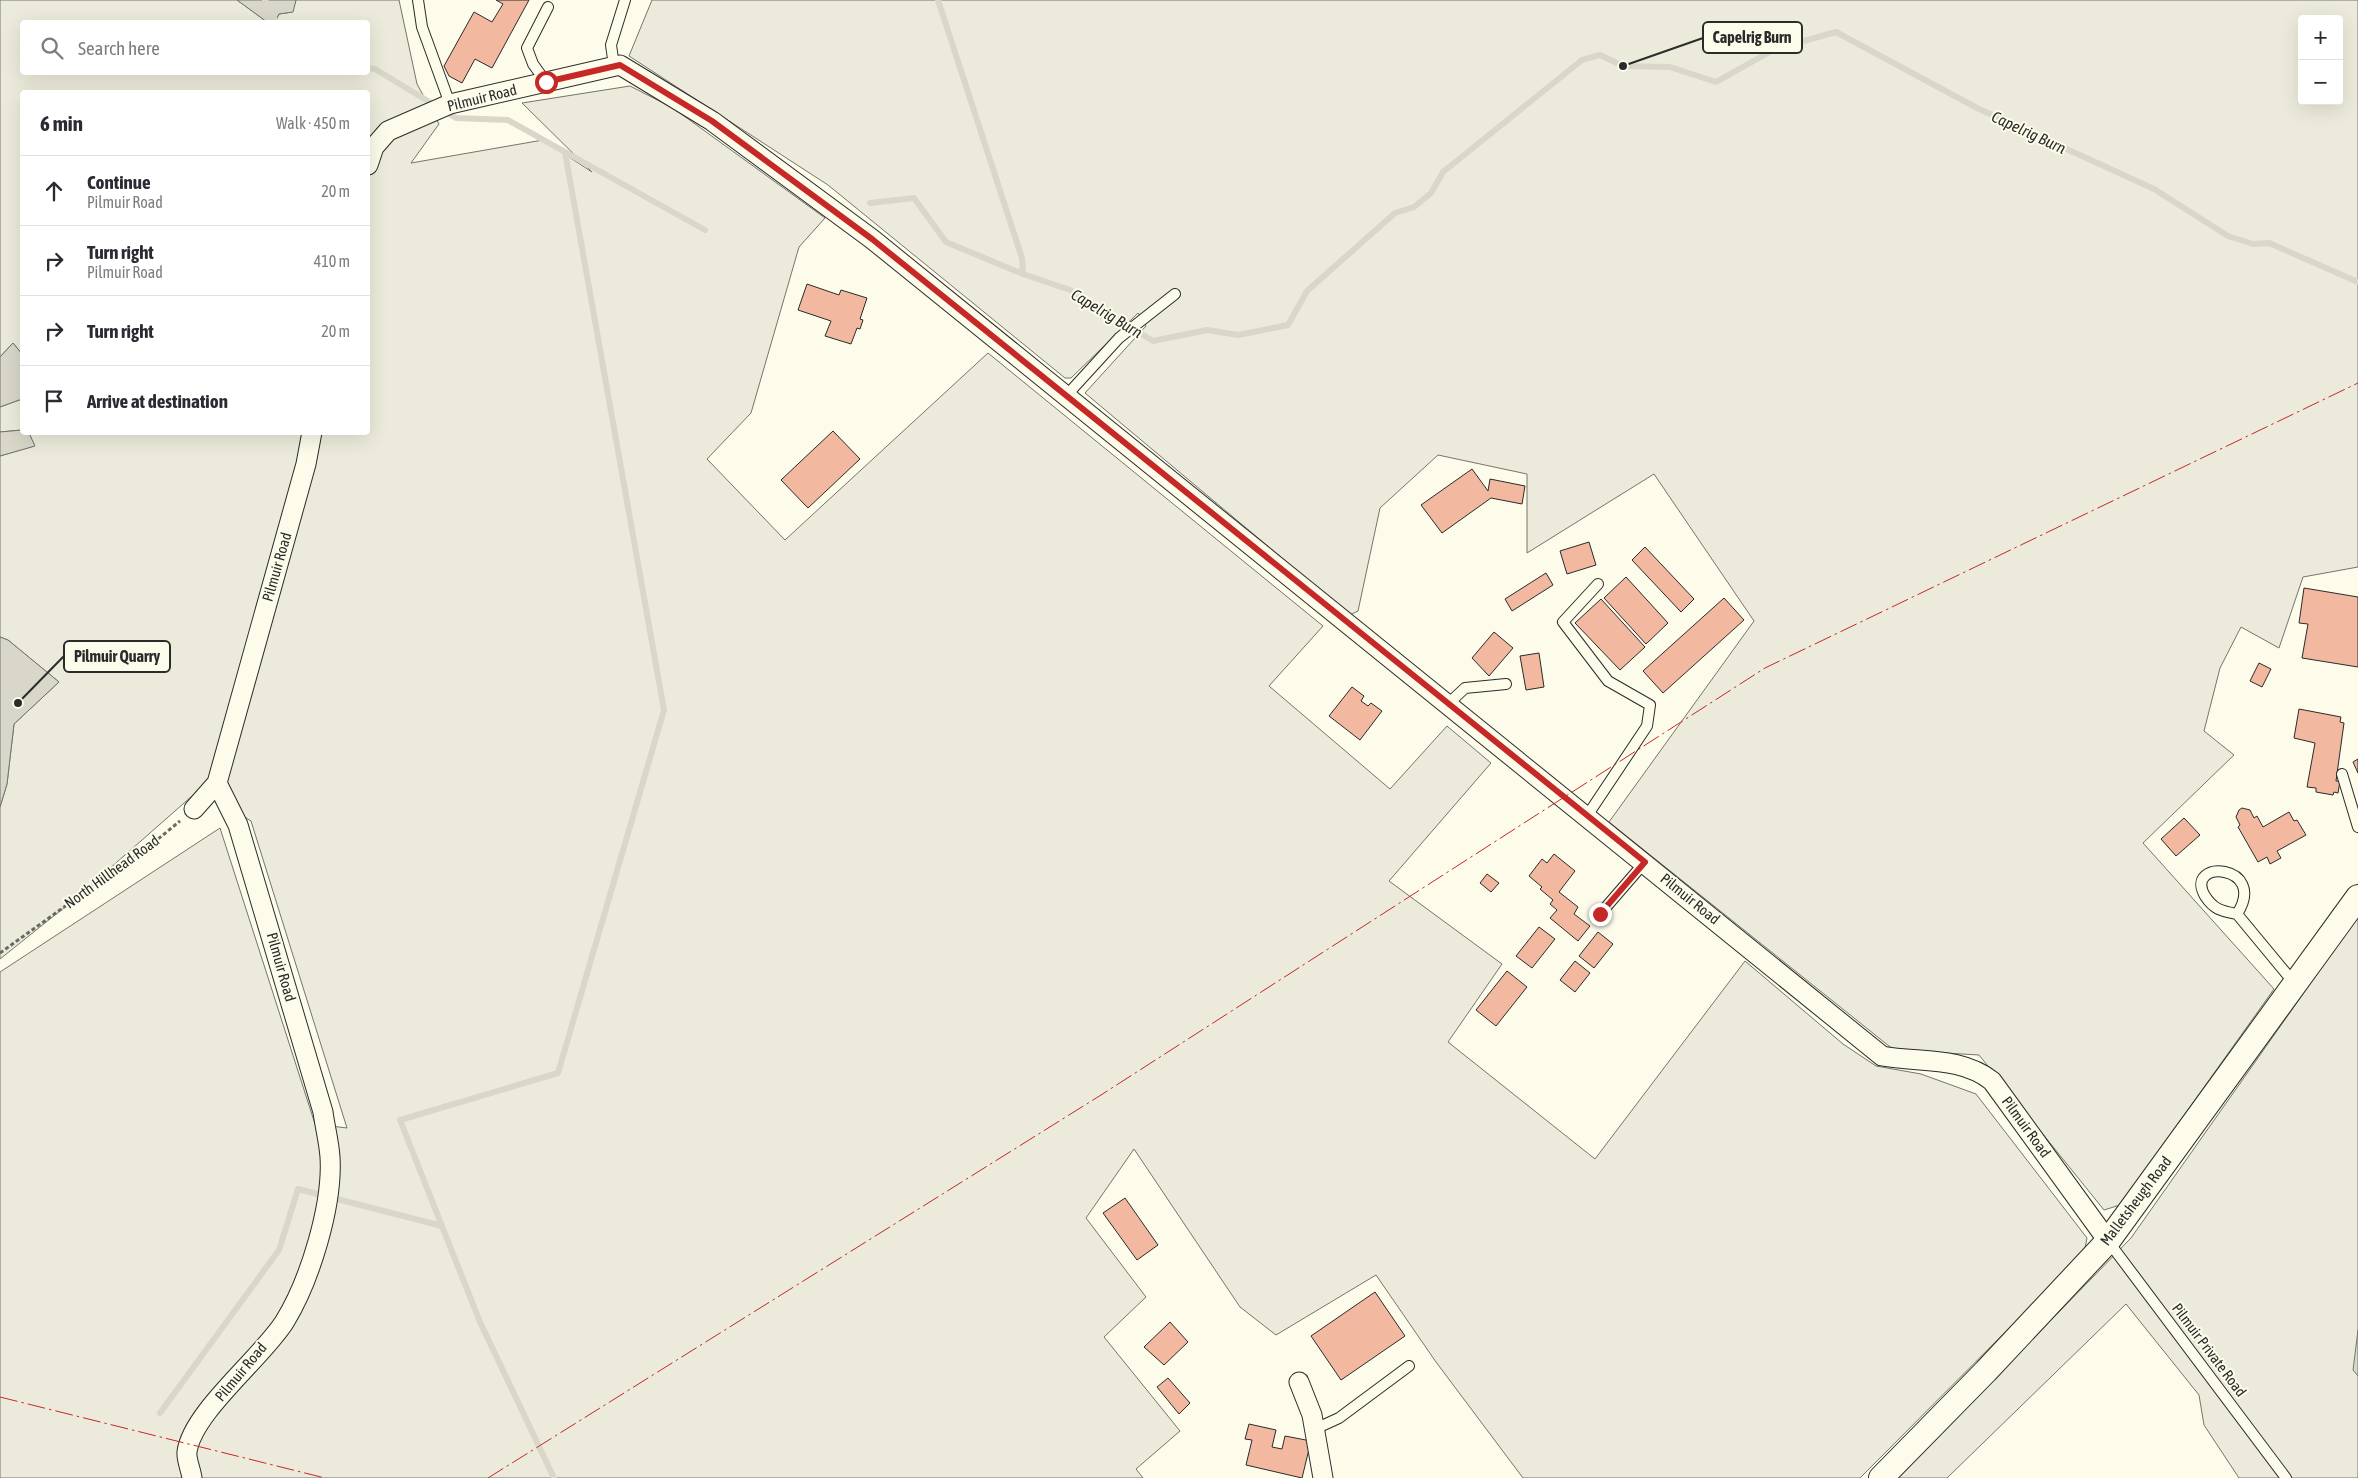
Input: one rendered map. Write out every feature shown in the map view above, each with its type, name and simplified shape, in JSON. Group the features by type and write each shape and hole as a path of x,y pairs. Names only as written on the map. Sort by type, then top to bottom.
{"street":[{"name":"Pilmuir Road","path":"370,159 374,147 388,131 450,104 620,65 712,121 872,239 1645,862 1882,1056 1904,1060 1944,1061 1978,1070 1992,1081 2108,1241"},
{"name":"Pilmuir Road","path":"192,1478 187,1452 195,1432 211,1408 284,1322 303,1281 326,1211 330,1158 323,1112 238,825 217,783 306,464 311,435"},
{"path":"194,809 217,783"},
{"name":"Malletsheugh Road","path":"1880,1478 1986,1371 2108,1241 2358,898"},
{"path":"1299,1382 1312,1415 1323,1478"}],"lane":[{"path":"418,0 422,27 450,104"},
{"path":"614,66 611,45 625,0"},
{"path":"546,82 533,64 527,48 548,7"},
{"path":"1066,396 1119,338 1175,294"},
{"path":"1587,816 1616,776 1647,726 1650,705 1608,681 1563,622 1598,584"},
{"path":"1448,704 1465,688 1506,684"},
{"path":"2342,774 2358,827"},
{"path":"1600,914 1645,862"},
{"path":"2237,914 2244,903 2244,895 2238,878 2228,871 2216,871 2204,876 2200,881 2200,888 2210,904 2219,911 2237,914 2295,984"},
{"name":"Pilmuir Private Road","path":"2108,1241 2286,1478"},
{"path":"1315,1429 1339,1418 1409,1366"}],"path":[{"name":"North Hillhead Road","path":"0,953 152,844 194,809"}],"shaded area":[{"path":"0,0 237,0 264,20 20,20 20,75 370,75 370,20 276,20 279,14 292,12 296,0 399,0 417,84 439,124 411,163 543,140 592,172 522,103 630,86 673,108 825,218 799,247 751,413 707,459 785,540 988,353 1323,626 1269,686 1390,789 1447,726 1491,763 1389,881 1502,964 1448,1042 1595,1159 1745,961 1843,1044 1876,1066 1921,1074 1976,1094 2087,1238 2084,1253 1860,1478 1523,1478 1436,1362 1376,1275 1276,1335 1240,1307 1134,1149 1086,1218 1146,1297 1104,1337 1180,1431 1136,1469 1143,1478 0,1478 0,972 220,828 315,1124 347,1128 251,821 200,789 75,899 0,959 0,807 7,784 14,724 59,682 8,640 0,637 0,456 34,446 30,435 370,435 370,90 20,90 20,352 13,343 0,357"},
{"path":"237,0 296,0 293,12 279,14 276,20 264,20"},
{"path":"652,0 2358,0 2358,567 2303,577 2279,648 2241,627 2220,668 2204,731 2234,755 2143,843 2274,989 2120,1205 2104,1210 1979,1055 1894,1050 1609,822 1754,621 1654,474 1527,553 1527,474 1438,455 1380,508 1358,611 1350,615 1085,393 1146,326 1138,313 1071,378 1065,378 828,185 629,56"},
{"path":"13,343 20,352 20,400 0,407 0,357"},
{"path":"20,400 20,430 0,432 0,407"},
{"path":"20,430 20,435 30,435 35,446 0,456 0,432"},
{"path":"0,637 8,640 59,682 14,724 7,784 0,807"},
{"path":"2358,916 2358,1478 2239,1478 2204,1425 2199,1395 2126,1304 1947,1478 1897,1478 2131,1238"},
{"path":"2358,1330 2358,1376 2353,1370"}],"building":[{"path":"496,0 529,0 492,68 475,59 462,83 449,76 444,66 474,12 492,22 503,4"},
{"path":"807,284 839,295 841,290 867,298 860,319 863,320 860,329 857,328 851,344 825,336 831,321 798,310"},
{"path":"833,431 860,459 808,508 781,480"},
{"path":"1472,469 1488,491 1490,479 1525,486 1522,504 1491,498 1442,533 1421,505"},
{"path":"1589,542 1596,565 1567,574 1560,551"},
{"path":"1645,547 1694,599 1681,612 1632,560"},
{"path":"1546,573 1553,585 1512,611 1505,599"},
{"path":"1626,577 1668,623 1646,644 1604,598"},
{"path":"2304,588 2358,597 2358,667 2302,658 2308,624 2299,623"},
{"path":"1724,598 1744,620 1663,693 1643,671"},
{"path":"1601,599 1645,647 1620,670 1575,623"},
{"path":"1494,632 1513,648 1489,676 1472,658"},
{"path":"1539,653 1544,687 1526,690 1520,656"},
{"path":"2259,663 2271,669 2262,687 2250,681"},
{"path":"1352,687 1364,696 1361,701 1368,706 1371,703 1382,711 1360,740 1329,716"},
{"path":"2299,709 2341,717 2340,722 2344,723 2336,781 2340,781 2338,793 2334,792 2333,795 2316,792 2316,788 2307,787 2315,743 2294,738"},
{"path":"2358,759 2358,773 2353,762"},
{"path":"2242,808 2250,810 2254,818 2257,816 2263,827 2289,812 2294,821 2297,820 2306,835 2277,851 2281,858 2270,864 2267,857 2258,862 2238,827 2240,825 2236,817"},
{"path":"2184,818 2200,835 2176,856 2161,839"},
{"path":"1554,854 1575,871 1559,892 1578,907 1574,914 1590,926 1578,941 1550,918 1557,910 1550,904 1553,900 1529,876 1542,859 1547,863"},
{"path":"1487,874 1499,883 1491,892 1480,883"},
{"path":"1539,927 1555,939 1532,968 1516,956"},
{"path":"1598,932 1613,944 1594,968 1579,956"},
{"path":"1575,961 1590,973 1575,992 1560,980"},
{"path":"1507,971 1527,987 1496,1026 1476,1010"},
{"path":"1125,1198 1158,1245 1137,1260 1103,1213"},
{"path":"1375,1292 1405,1336 1341,1380 1311,1336"},
{"path":"1170,1322 1188,1342 1164,1365 1144,1347"},
{"path":"1168,1378 1190,1403 1179,1414 1157,1387"},
{"path":"1249,1424 1276,1430 1272,1447 1282,1449 1285,1436 1311,1441 1302,1478 1246,1465 1252,1440 1245,1439"}],"waterway":[{"path":"265,0 275,20"},
{"path":"938,0 1022,258 1023,274"},
{"name":"Capelrig Burn","path":"870,203 914,198 946,242 1023,274 1070,290 1153,341 1207,330 1238,335 1288,325 1307,291 1395,213 1414,207 1431,193 1443,172 1582,60 1600,55 1623,66 1670,67 1716,82 1775,49 1836,32 1977,108 2154,189 2228,236 2253,244 2269,243 2358,282"},
{"path":"370,68 375,69 456,118 508,120 705,230"},
{"path":"554,1478 480,1322 400,1120 558,1073 664,710 565,152"},
{"path":"160,1413 279,1250 298,1189 442,1226"}],"power":[{"path":"488,1478 1101,1095 1765,668 2358,383"},
{"path":"0,1397 325,1478"}],"place":[{"name":"Capelrig Burn","path":"1623,66"},
{"name":"Pilmuir Quarry","path":"18,703"}],"route":[{"path":"546,82 620,65 664,90 712,121 872,239 1645,862 1600,914"}]}
